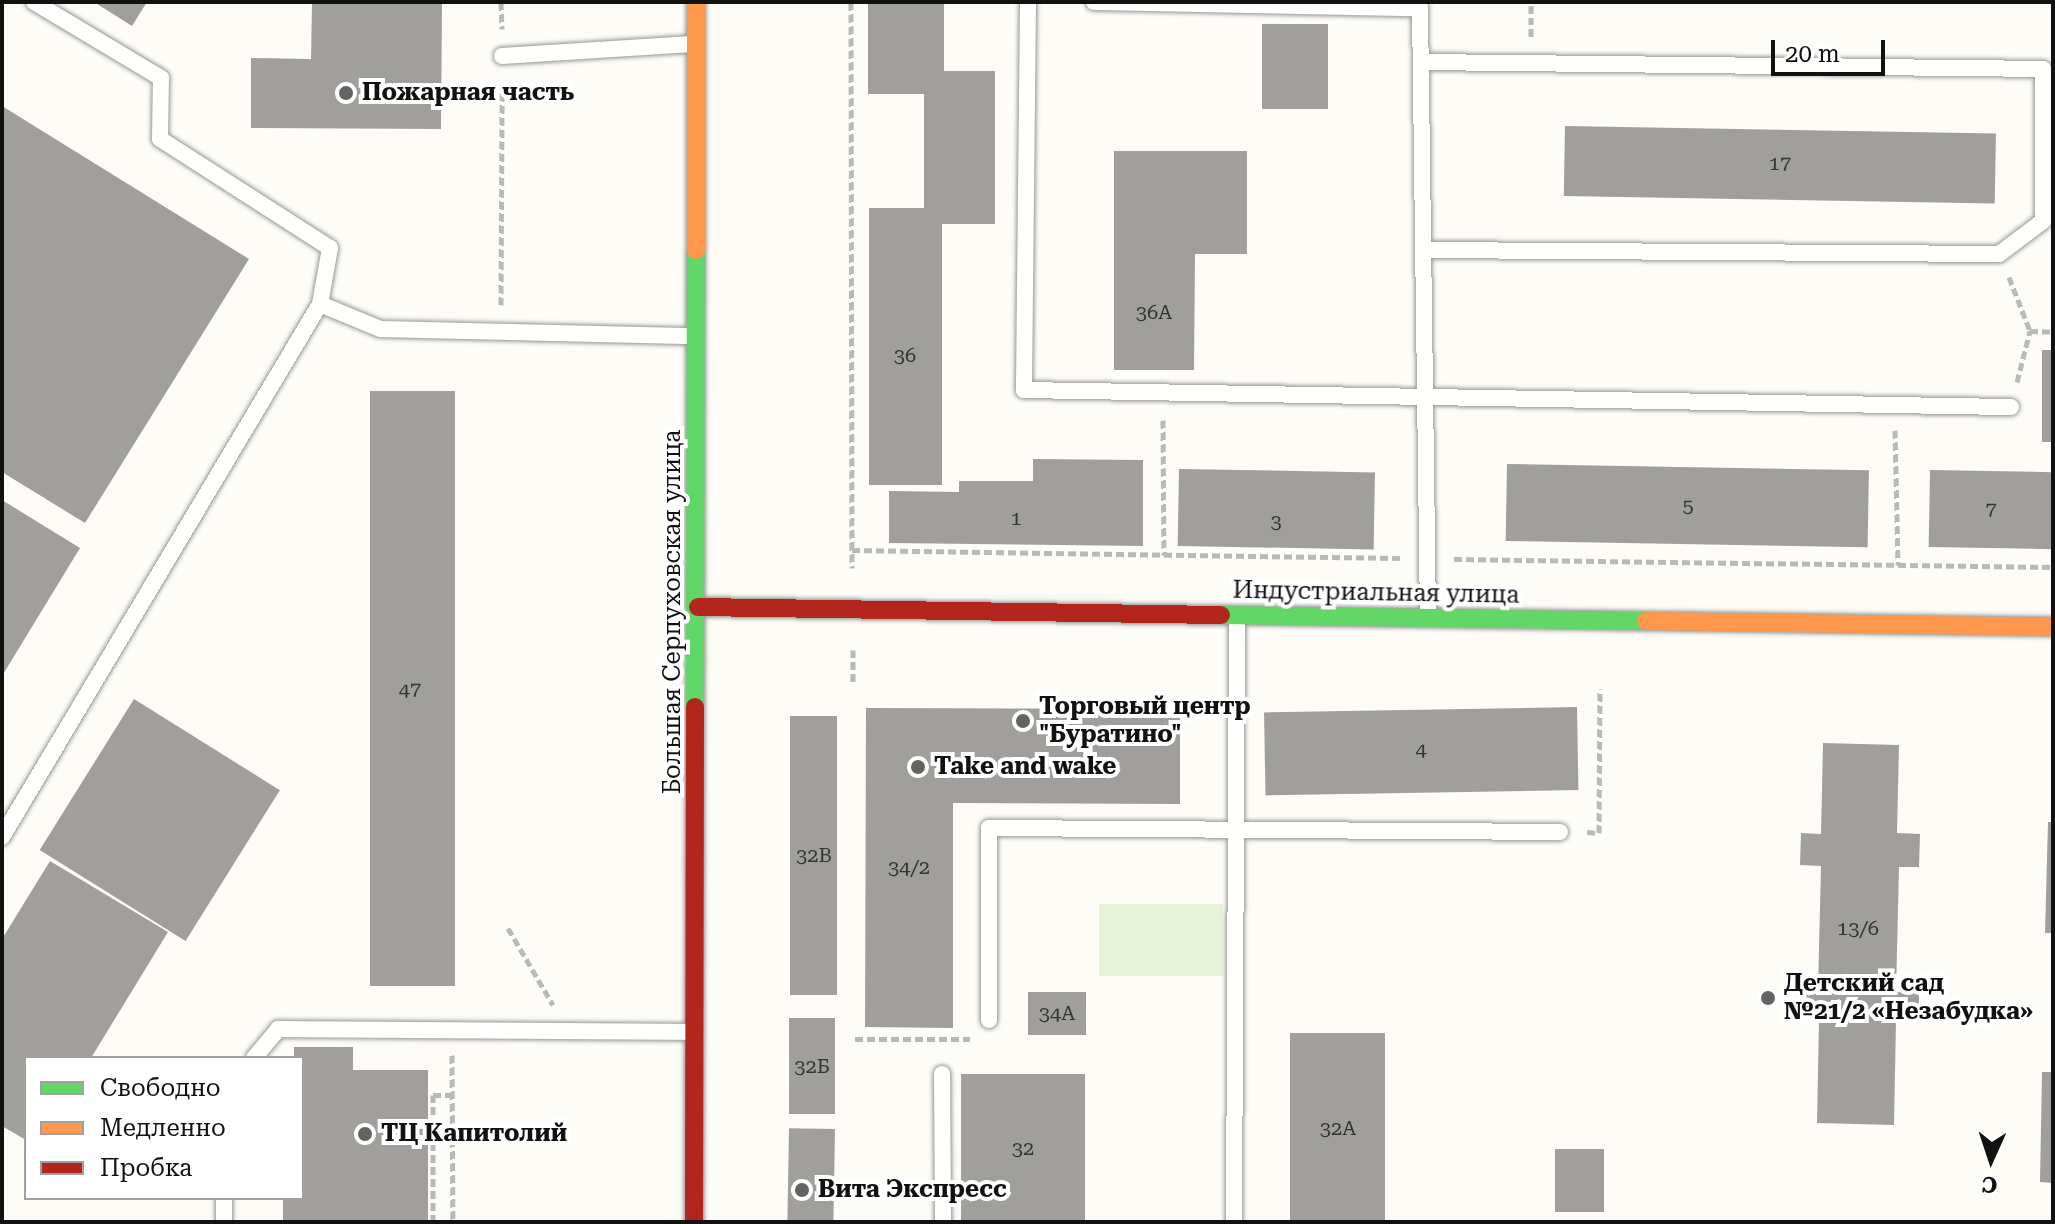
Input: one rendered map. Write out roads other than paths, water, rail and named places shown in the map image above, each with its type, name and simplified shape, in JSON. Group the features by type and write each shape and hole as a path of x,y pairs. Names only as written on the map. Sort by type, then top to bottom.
{"street":[{"name":"Большая Серпуховская улица","path":"694,1222 699,44 696,2"},
{"name":"Индустриальная улица","path":"698,607 2053,627"}],"lane":[{"path":"2,837 320,304 330,248 160,139 161,78 34,2"},
{"path":"1028,2 1024,390 2011,407"},
{"path":"1094,2 1420,8 1428,618"},
{"path":"502,56 699,44"},
{"path":"1421,62 2043,69 2043,221 1999,254 1423,250"},
{"path":"320,304 380,329 697,336"},
{"path":"1234,1222 1237,615"},
{"path":"989,1020 989,828 1560,832"},
{"path":"256,1056 278,1029 696,1032"},
{"path":"942,1074 943,1222"},
{"path":"224,1200 224,1222"}],"place":[{"name":"Пожарная часть","path":"346,93"},
{"name":"Торговый центр \"Буратино\"","path":"1023,721"},
{"name":"Take and wake","path":"918,767"},
{"name":"Детский сад №21/2 «Незабудка»","path":"1768,998"},
{"name":"ТЦ Капитолий","path":"365,1134"},
{"name":"Вита Экспресс","path":"802,1190"}]}
